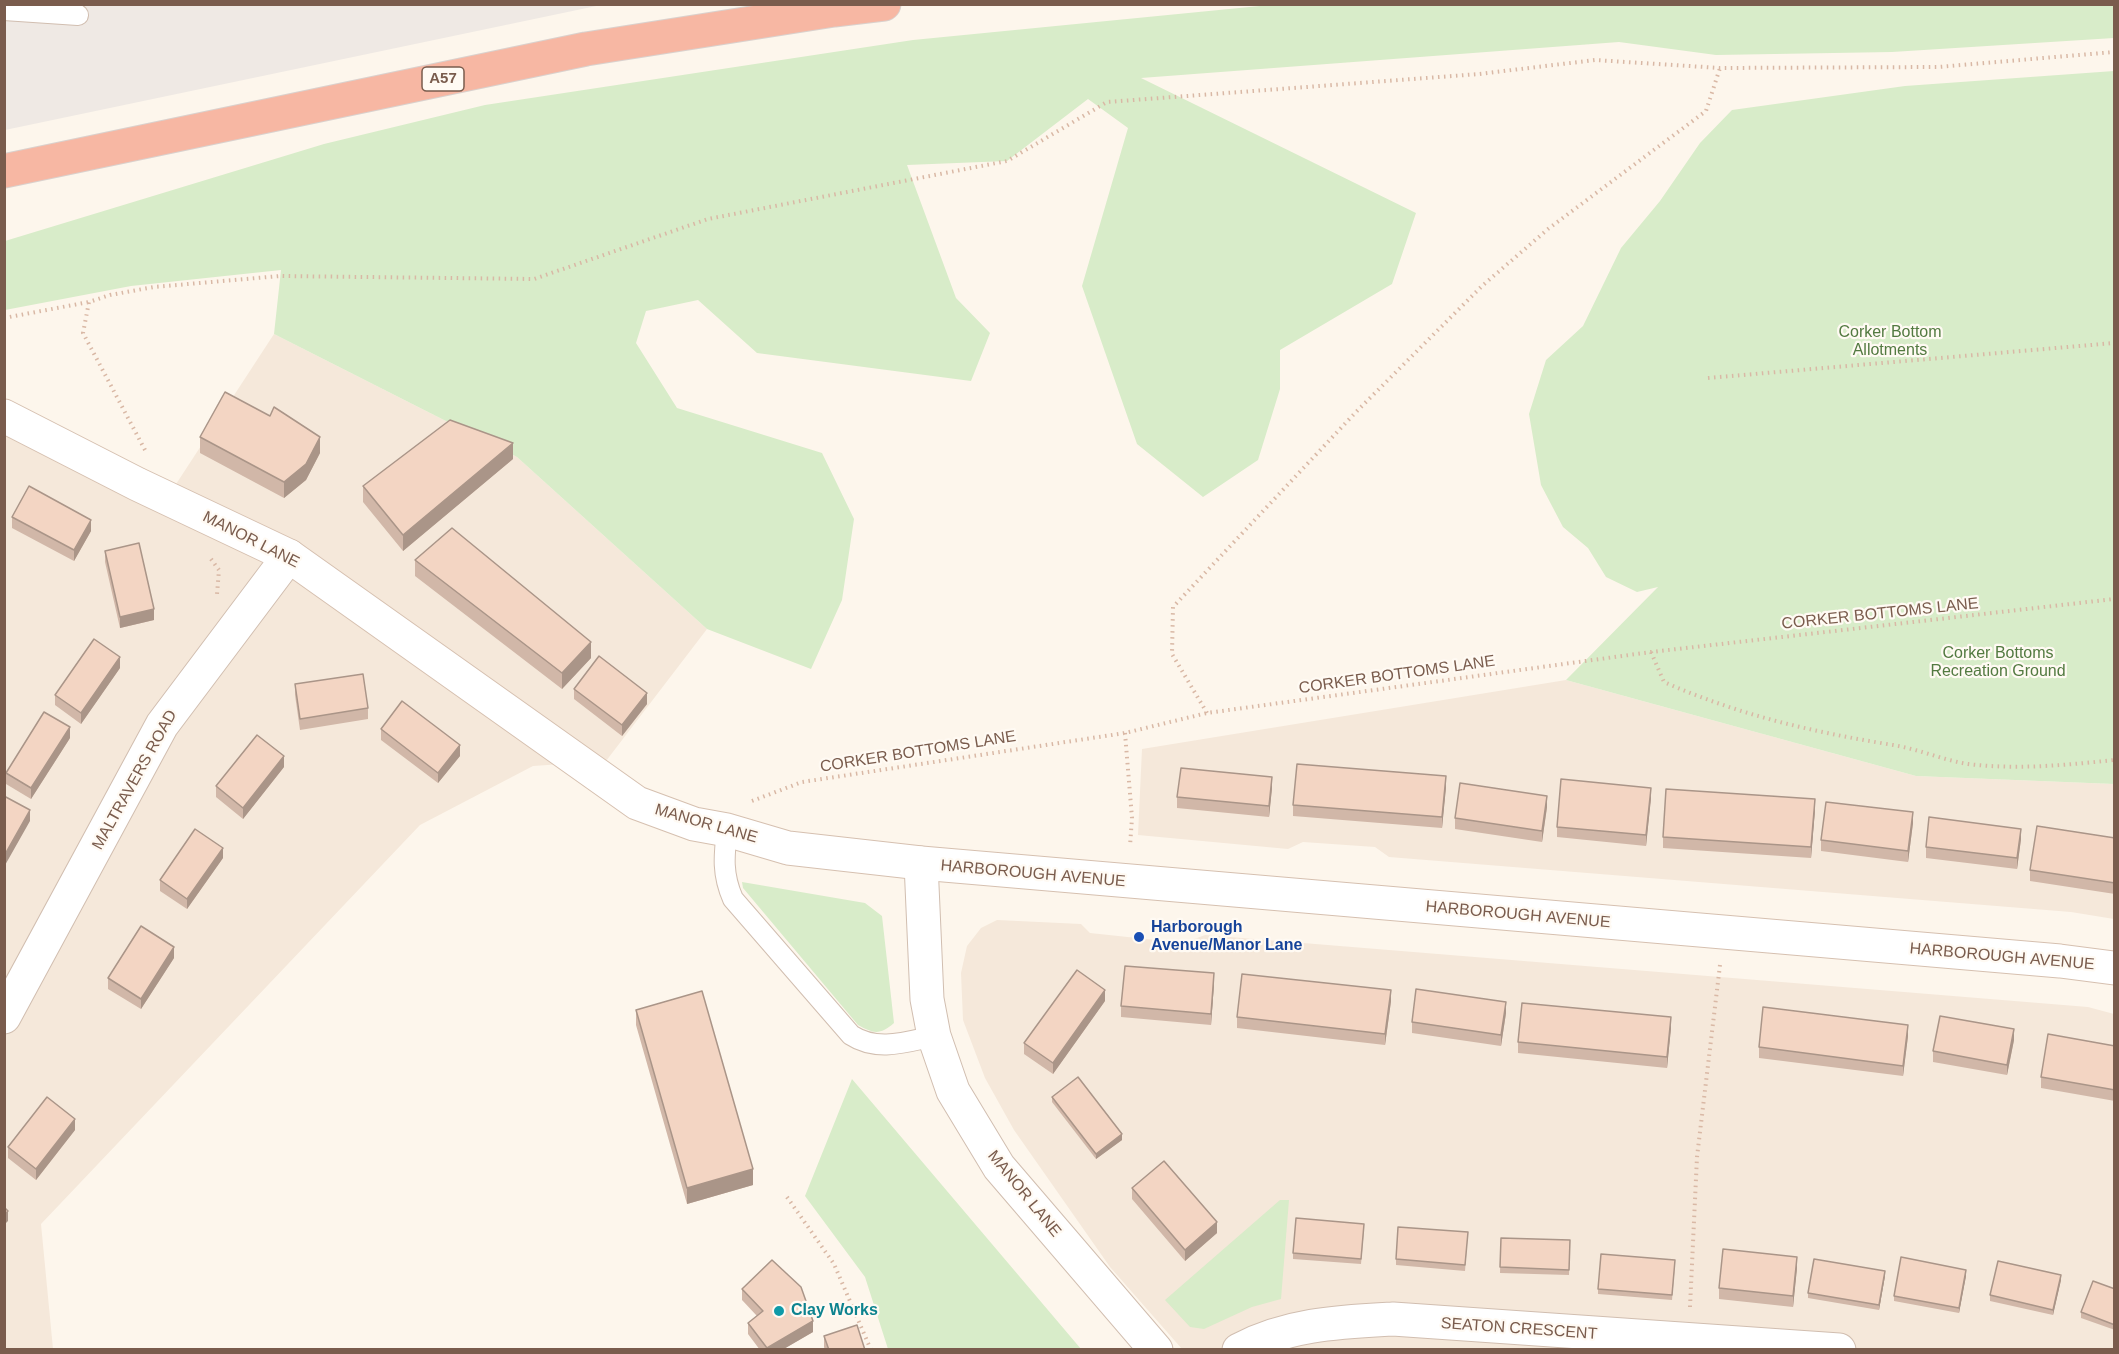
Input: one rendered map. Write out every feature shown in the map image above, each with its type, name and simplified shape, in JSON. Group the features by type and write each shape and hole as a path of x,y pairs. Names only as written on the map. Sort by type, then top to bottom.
{"highway":[{"name":"A57","path":"4,171 586,49 884,4"}],"street":[{"name":"MANOR LANE","path":"4,416 137,484 289,556 637,803 694,824 727,830 788,848 921,863 927,999 934,1036 953,1091 999,1167 1156,1350"},
{"name":"MALTRAVERS ROAD","path":"4,1017 162,725 289,556"},
{"name":"HARBOROUGH AVENUE","path":"921,863 2115,968"},
{"name":"SEATON CRESCENT","path":"1239,1350 1261,1338 1321,1323 1393,1319 1839,1350"}],"lane":[{"path":"4,9 78,15"},
{"path":"727,830 723,866 725,882 733,899 851,1035 864,1044 877,1045 895,1045 934,1036"}],"path":[{"path":"4,318 154,287 280,276 534,279 708,219 1007,161 1107,102 1479,74 1595,60 1720,68 1938,67 2115,52"},
{"path":"1207,713 1172,654 1173,607 1225,555 1355,413 1482,286 1548,229 1706,111 1720,68"},
{"path":"88,302 83,333 152,462 137,484"},
{"path":"1708,378 2115,343"},
{"path":"206,552 219,570 217,593 213,602"},
{"name":"CORKER BOTTOMS LANE","path":"748,803 802,782 1125,733 1207,713 1651,652 2115,599"},
{"path":"1651,652 1664,682 1740,711 1831,736 1896,746 1968,764 2054,767 2115,759"},
{"path":"1125,733 1132,818"},
{"path":"1688,1341 1697,1157 1724,933"},
{"path":"787,1197 834,1264 872,1350"}],"shaded area":[{"path":"5,4 601,5 5,130"},
{"path":"274,334 517,457 707,629 606,761 533,766 420,825 41,1224 53,1349 5,1349 4,414 165,501"},
{"path":"1566,680 1916,776 2114,784 2114,919 2071,912 1389,857 1375,847 1303,842 1288,849 1138,835 1142,749"},
{"path":"997,920 1081,924 1090,933 1184,943 1205,935 2088,1007 2114,1014 2114,1349 1182,1349 1110,1267 1014,1130 985,1078 963,1020 961,973 967,946 981,928"}],"green space":[{"path":"1280,4 2114,5 2114,38 1892,52 1716,55 1619,42 1141,78 1416,213 1392,284 1280,350 1280,389 1258,460 1203,497 1137,444 1082,286 1128,128 1088,99 1007,161 907,165 956,298 990,333 971,381 757,353 698,300 646,311 636,343 677,408 822,453 854,519 842,600 811,669 707,629 517,457 274,334 281,270 131,286 5,310 5,241 324,144 485,105 913,40"},
{"path":"2114,71 2114,784 1916,776 1566,680 1658,587 1637,592 1606,577 1588,548 1563,527 1541,485 1529,414 1546,360 1583,326 1621,248 1660,201 1700,143 1732,110 1905,86"},
{"path":"742,882 865,903 882,916 894,1023 885,1030 877,1032 858,1025 743,888"},
{"path":"852,1079 1081,1349 888,1349 865,1277 805,1196"},
{"path":"1280,1200 1289,1200 1281,1299 1252,1307 1204,1329 1190,1327 1165,1300"}],"building":[{"path":"225,392 270,416 274,407 320,437 306,464 284,482 200,437"},
{"path":"450,420 513,443 403,535 363,486"},
{"path":"29,486 91,520 74,550 12,517"},
{"path":"452,528 591,642 562,673 415,560"},
{"path":"139,543 154,609 120,617 105,551"},
{"path":"94,639 120,657 81,713 55,695"},
{"path":"599,656 647,693 622,725 574,689"},
{"path":"363,674 368,708 300,719 295,684"},
{"path":"402,701 460,745 438,773 381,729"},
{"path":"44,712 70,727 31,788 6,773"},
{"path":"257,735 284,756 243,808 216,786"},
{"path":"1297,764 1446,776 1442,817 1293,805"},
{"path":"1181,768 1272,777 1269,806 1177,797"},
{"path":"1561,779 1651,788 1646,835 1557,827"},
{"path":"1460,783 1547,796 1542,831 1455,818"},
{"path":"1666,789 1815,799 1811,847 1663,837"},
{"path":"4,796 30,810 4,856"},
{"path":"1826,802 1913,812 1908,851 1821,840"},
{"path":"1929,817 2021,829 2017,858 1926,847"},
{"path":"2037,826 2115,838 2115,883 2030,870"},
{"path":"195,829 223,848 187,899 160,880"},
{"path":"141,926 174,947 141,999 108,978"},
{"path":"1125,966 1214,973 1211,1014 1121,1006"},
{"path":"1077,970 1105,990 1053,1063 1024,1043"},
{"path":"1242,974 1391,990 1385,1034 1237,1017"},
{"path":"1416,989 1506,1002 1501,1035 1412,1022"},
{"path":"702,991 753,1169 687,1188 636,1010"},
{"path":"1522,1003 1671,1017 1667,1057 1518,1042"},
{"path":"1763,1007 1908,1025 1903,1066 1759,1047"},
{"path":"1940,1016 2014,1029 2007,1065 1933,1051"},
{"path":"2048,1034 2115,1046 2115,1090 2041,1077"},
{"path":"1078,1077 1122,1134 1096,1154 1052,1097"},
{"path":"47,1097 75,1119 36,1169 8,1147"},
{"path":"1164,1161 1217,1222 1185,1250 1132,1188"},
{"path":"1296,1218 1364,1224 1361,1259 1293,1253"},
{"path":"1398,1227 1468,1232 1465,1265 1396,1259"},
{"path":"1501,1238 1570,1240 1569,1270 1500,1267"},
{"path":"1723,1249 1797,1257 1793,1296 1719,1288"},
{"path":"1601,1254 1675,1260 1672,1295 1598,1289"},
{"path":"1901,1257 1966,1270 1959,1308 1894,1296"},
{"path":"1814,1259 1885,1271 1879,1305 1808,1293"},
{"name":"Clay Works","path":"772,1260 801,1287 813,1321 767,1348 748,1323 763,1311 742,1289"},
{"path":"1998,1261 2061,1275 2053,1310 1990,1295"},
{"path":"2093,1281 2115,1289 2115,1325 2081,1312"},
{"path":"857,1325 865,1350 829,1350 824,1336"}],"place":[{"name":"Harborough Avenue/Manor Lane","path":"1139,937"},
{"name":"Clay Works","path":"779,1311"}],"park label":[{"name":"Corker Bottom Allotments","path":"1890,342"},
{"name":"Corker Bottoms Recreation Ground","path":"1998,663"}]}
